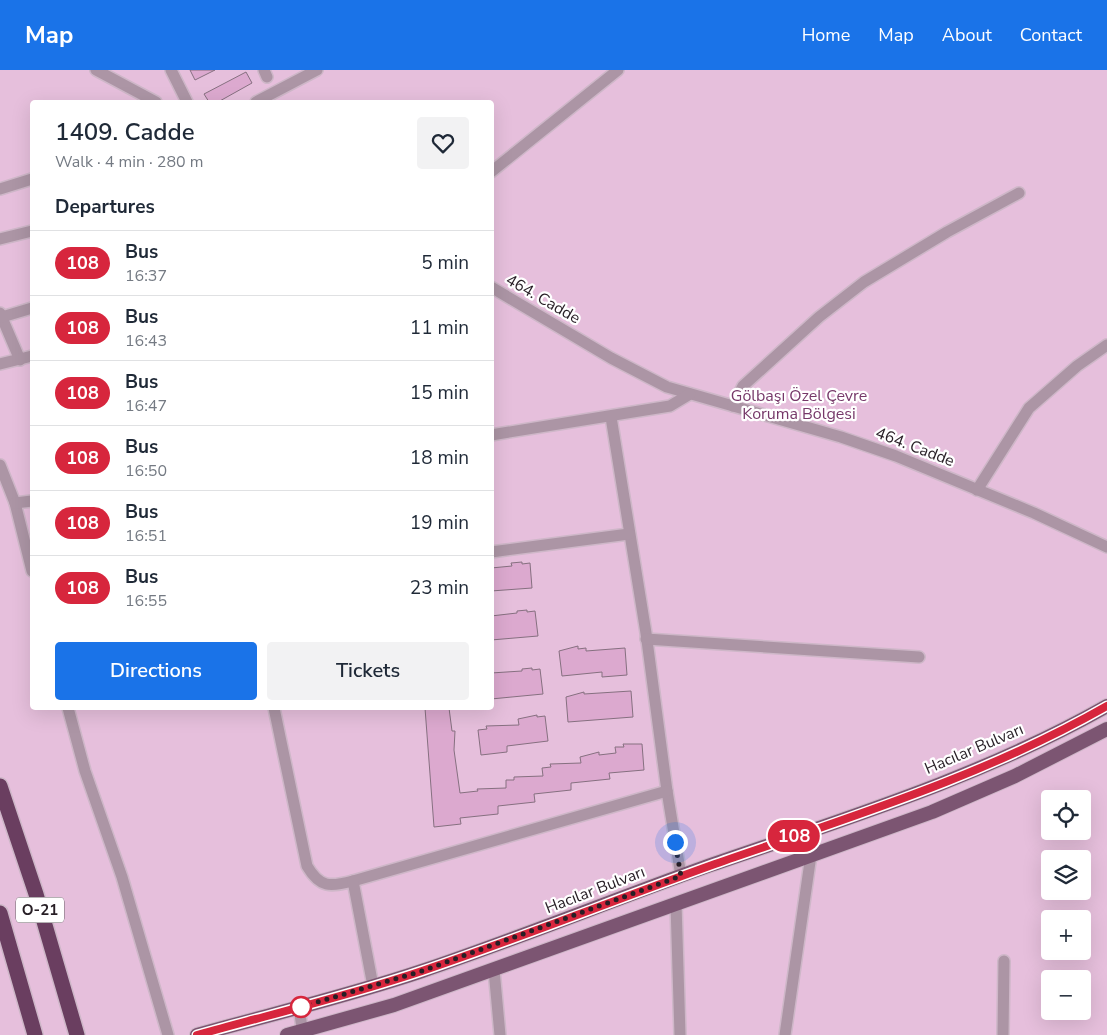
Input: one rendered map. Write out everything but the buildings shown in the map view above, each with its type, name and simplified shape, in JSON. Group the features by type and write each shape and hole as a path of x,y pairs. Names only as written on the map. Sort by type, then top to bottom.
{"highway":[{"name":"O-21","path":"0,786 36,894 77,1035"},
{"name":"O-21","path":"0,914 35,1035"}],"main road":[{"name":"Hacılar Bulvarı","path":"197,1035 373,986 517,938 681,876 922,790 1016,751 1107,706"},
{"path":"288,1035 303,1033 394,1005 811,856 969,797 1107,729"}],"street":[{"path":"96,70 152,100"},
{"path":"171,70 186,100"},
{"path":"260,100 317,70"},
{"path":"494,170 618,70"},
{"path":"0,189 30,180"},
{"path":"733,406 743,386 819,317 864,282 947,232 1020,193"},
{"path":"0,239 30,232"},
{"name":"464. Cadde","path":"494,289 626,366 660,383 690,394 841,437 976,490 1107,547"},
{"path":"20,360 1,315 30,308"},
{"path":"976,490 1029,408 1077,366 1107,346"},
{"path":"0,364 30,357"},
{"path":"494,435 670,406 690,394"},
{"path":"611,417 646,640 666,791 681,876"},
{"path":"0,465 15,503 30,563"},
{"path":"15,503 30,501"},
{"path":"494,552 629,534"},
{"path":"646,640 919,657"},
{"path":"69,710 85,771 122,877 168,1035"},
{"path":"274,710 307,866 314,878 325,884 335,886 354,881 666,791"},
{"path":"785,1035 811,856"},
{"path":"354,881 373,986"},
{"path":"676,904 680,1035"},
{"path":"1004,961 1004,1035"},
{"path":"494,970 500,1035"},
{"path":"299,1007 303,1033"}],"green space":[{"name":"Gölbaşı Özel Çevre Koruma Bölgesi","path":"0,70 1107,70 1107,1035 0,1035"}],"bus line":[{"name":"108","path":"197,1035 396,980 550,926 681,876 922,790 1016,751 1107,706"}],"route":[{"path":"301,1007 422,971 550,926 681,876 675,842"}]}
